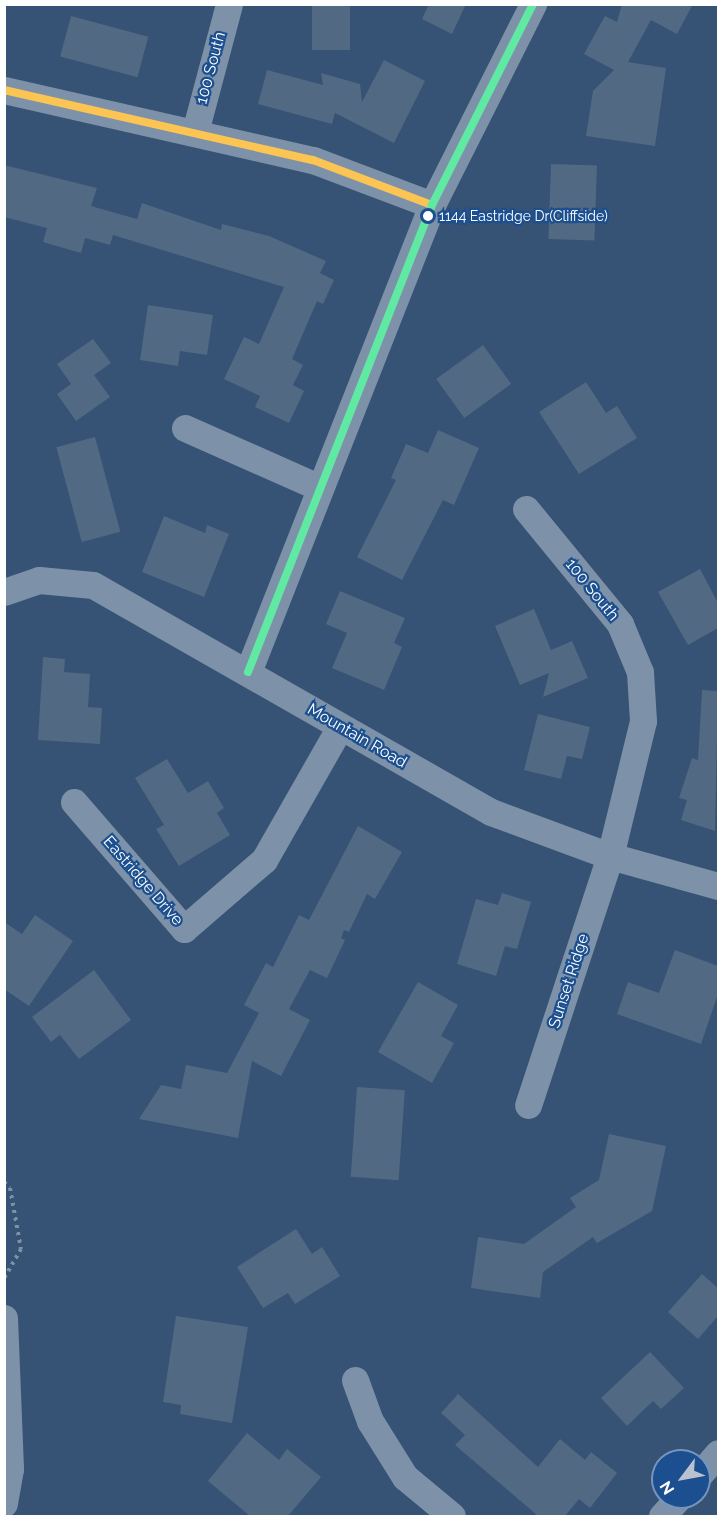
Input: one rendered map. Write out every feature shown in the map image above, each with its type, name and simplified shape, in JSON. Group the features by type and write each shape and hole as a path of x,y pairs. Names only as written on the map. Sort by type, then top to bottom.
{"street":[{"name":"100 South","path":"195,132 228,4"},
{"path":"248,672 318,487 432,206 533,4"},
{"path":"4,90 313,160 432,206"},
{"path":"185,428 318,487"},
{"name":"100 South","path":"526,509 620,624 640,672 643,721 610,856"},
{"name":"Mountain Road","path":"4,592 39,580 93,585 491,812 610,856 718,886"},
{"name":"Eastridge Drive","path":"74,802 184,929 264,860 340,727"},
{"name":"Sunset Ridge","path":"528,1106 610,856"},
{"path":"4,1318 10,1469 4,1503"},
{"path":"355,1380 370,1421 405,1477 452,1516"}],"path":[{"path":"4,1182 10,1188 21,1249 4,1278"}],"building":[{"path":"312,4 350,4 350,50 312,50"},
{"path":"429,4 466,4 452,34 422,19"},
{"path":"622,4 693,4 677,34 651,20 628,62 666,68 655,146 586,136 593,91 614,70 584,54 605,16 617,22"},
{"path":"71,16 148,37 137,77 60,57"},
{"path":"384,60 425,81 394,143 335,113 332,124 258,104 267,70 323,85 321,73 360,84 362,102"},
{"path":"551,164 597,166 594,241 548,239"},
{"path":"4,165 97,188 91,206 137,219 142,203 221,230 222,224 269,236 326,261 320,273 334,280 323,304 317,301 292,359 303,365 293,385 304,391 289,423 255,407 260,396 224,379 244,337 259,344 284,287 113,235 110,245 85,238 81,253 43,242 47,228 4,217"},
{"path":"148,305 213,315 207,355 180,351 178,366 140,360"},
{"path":"93,339 111,363 94,375 110,397 76,421 57,394 71,384 57,364"},
{"path":"483,345 511,384 464,418 436,379"},
{"path":"586,382 606,413 617,406 637,438 579,474 539,412"},
{"path":"438,430 479,448 454,505 443,500 402,580 357,557 396,480 391,478 406,444 428,453"},
{"path":"95,437 120,532 82,542 56,447"},
{"path":"164,516 205,533 207,525 229,534 204,597 142,572"},
{"path":"700,569 718,603 718,628 688,645 658,592"},
{"path":"340,591 405,618 394,643 402,647 384,690 332,668 347,633 326,624"},
{"path":"534,609 551,650 572,641 588,678 543,697 549,673 520,685 495,626"},
{"path":"43,657 65,659 64,672 90,674 88,707 102,708 100,744 38,740"},
{"path":"702,690 718,691 715,831 681,820 687,800 679,798 692,758 698,760"},
{"path":"538,714 590,727 582,759 567,756 561,779 524,770"},
{"path":"167,759 188,793 208,781 224,808 217,813 230,835 179,866 156,829 164,825 135,778"},
{"path":"358,826 402,852 375,899 367,894 349,932 344,930 341,938 345,940 327,978 310,970 289,1009 310,1020 281,1076 252,1061 238,1138 139,1119 161,1085 181,1089 186,1065 227,1073 259,1013 244,1005 266,963 273,967 299,915 309,920"},
{"path":"502,893 531,902 517,949 505,946 496,976 457,964 476,899 498,905"},
{"path":"35,915 73,941 29,1006 4,989 4,922 22,934"},
{"path":"675,950 718,966 718,994 701,1044 617,1014 628,982 659,993"},
{"path":"94,970 131,1020 79,1059 60,1035 51,1042 32,1017"},
{"path":"418,982 458,1005 441,1036 454,1043 432,1083 378,1052"},
{"path":"357,1087 405,1090 399,1180 351,1177"},
{"path":"609,1134 666,1146 652,1211 597,1243 593,1237 543,1272 540,1298 471,1288 478,1237 524,1244 576,1207 570,1198 599,1180"},
{"path":"296,1229 312,1254 322,1247 340,1276 295,1304 288,1293 263,1308 237,1267"},
{"path":"702,1274 718,1288 718,1316 698,1339 668,1312"},
{"path":"176,1316 248,1327 232,1423 180,1414 181,1405 163,1402"},
{"path":"650,1352 684,1388 661,1409 653,1401 627,1426 601,1398"},
{"path":"458,1394 538,1467 560,1439 585,1460 591,1452 617,1473 590,1508 579,1499 565,1516 538,1516 455,1445 465,1435 441,1413"},
{"path":"247,1433 279,1460 287,1449 321,1477 288,1516 250,1516 208,1481"}],"transit line":[{"path":"248,672 432,205 533,4"},
{"path":"4,90 313,160 432,205"}],"place":[{"name":"1144 Eastridge Dr(Cliffside)","path":"428,216"}]}
